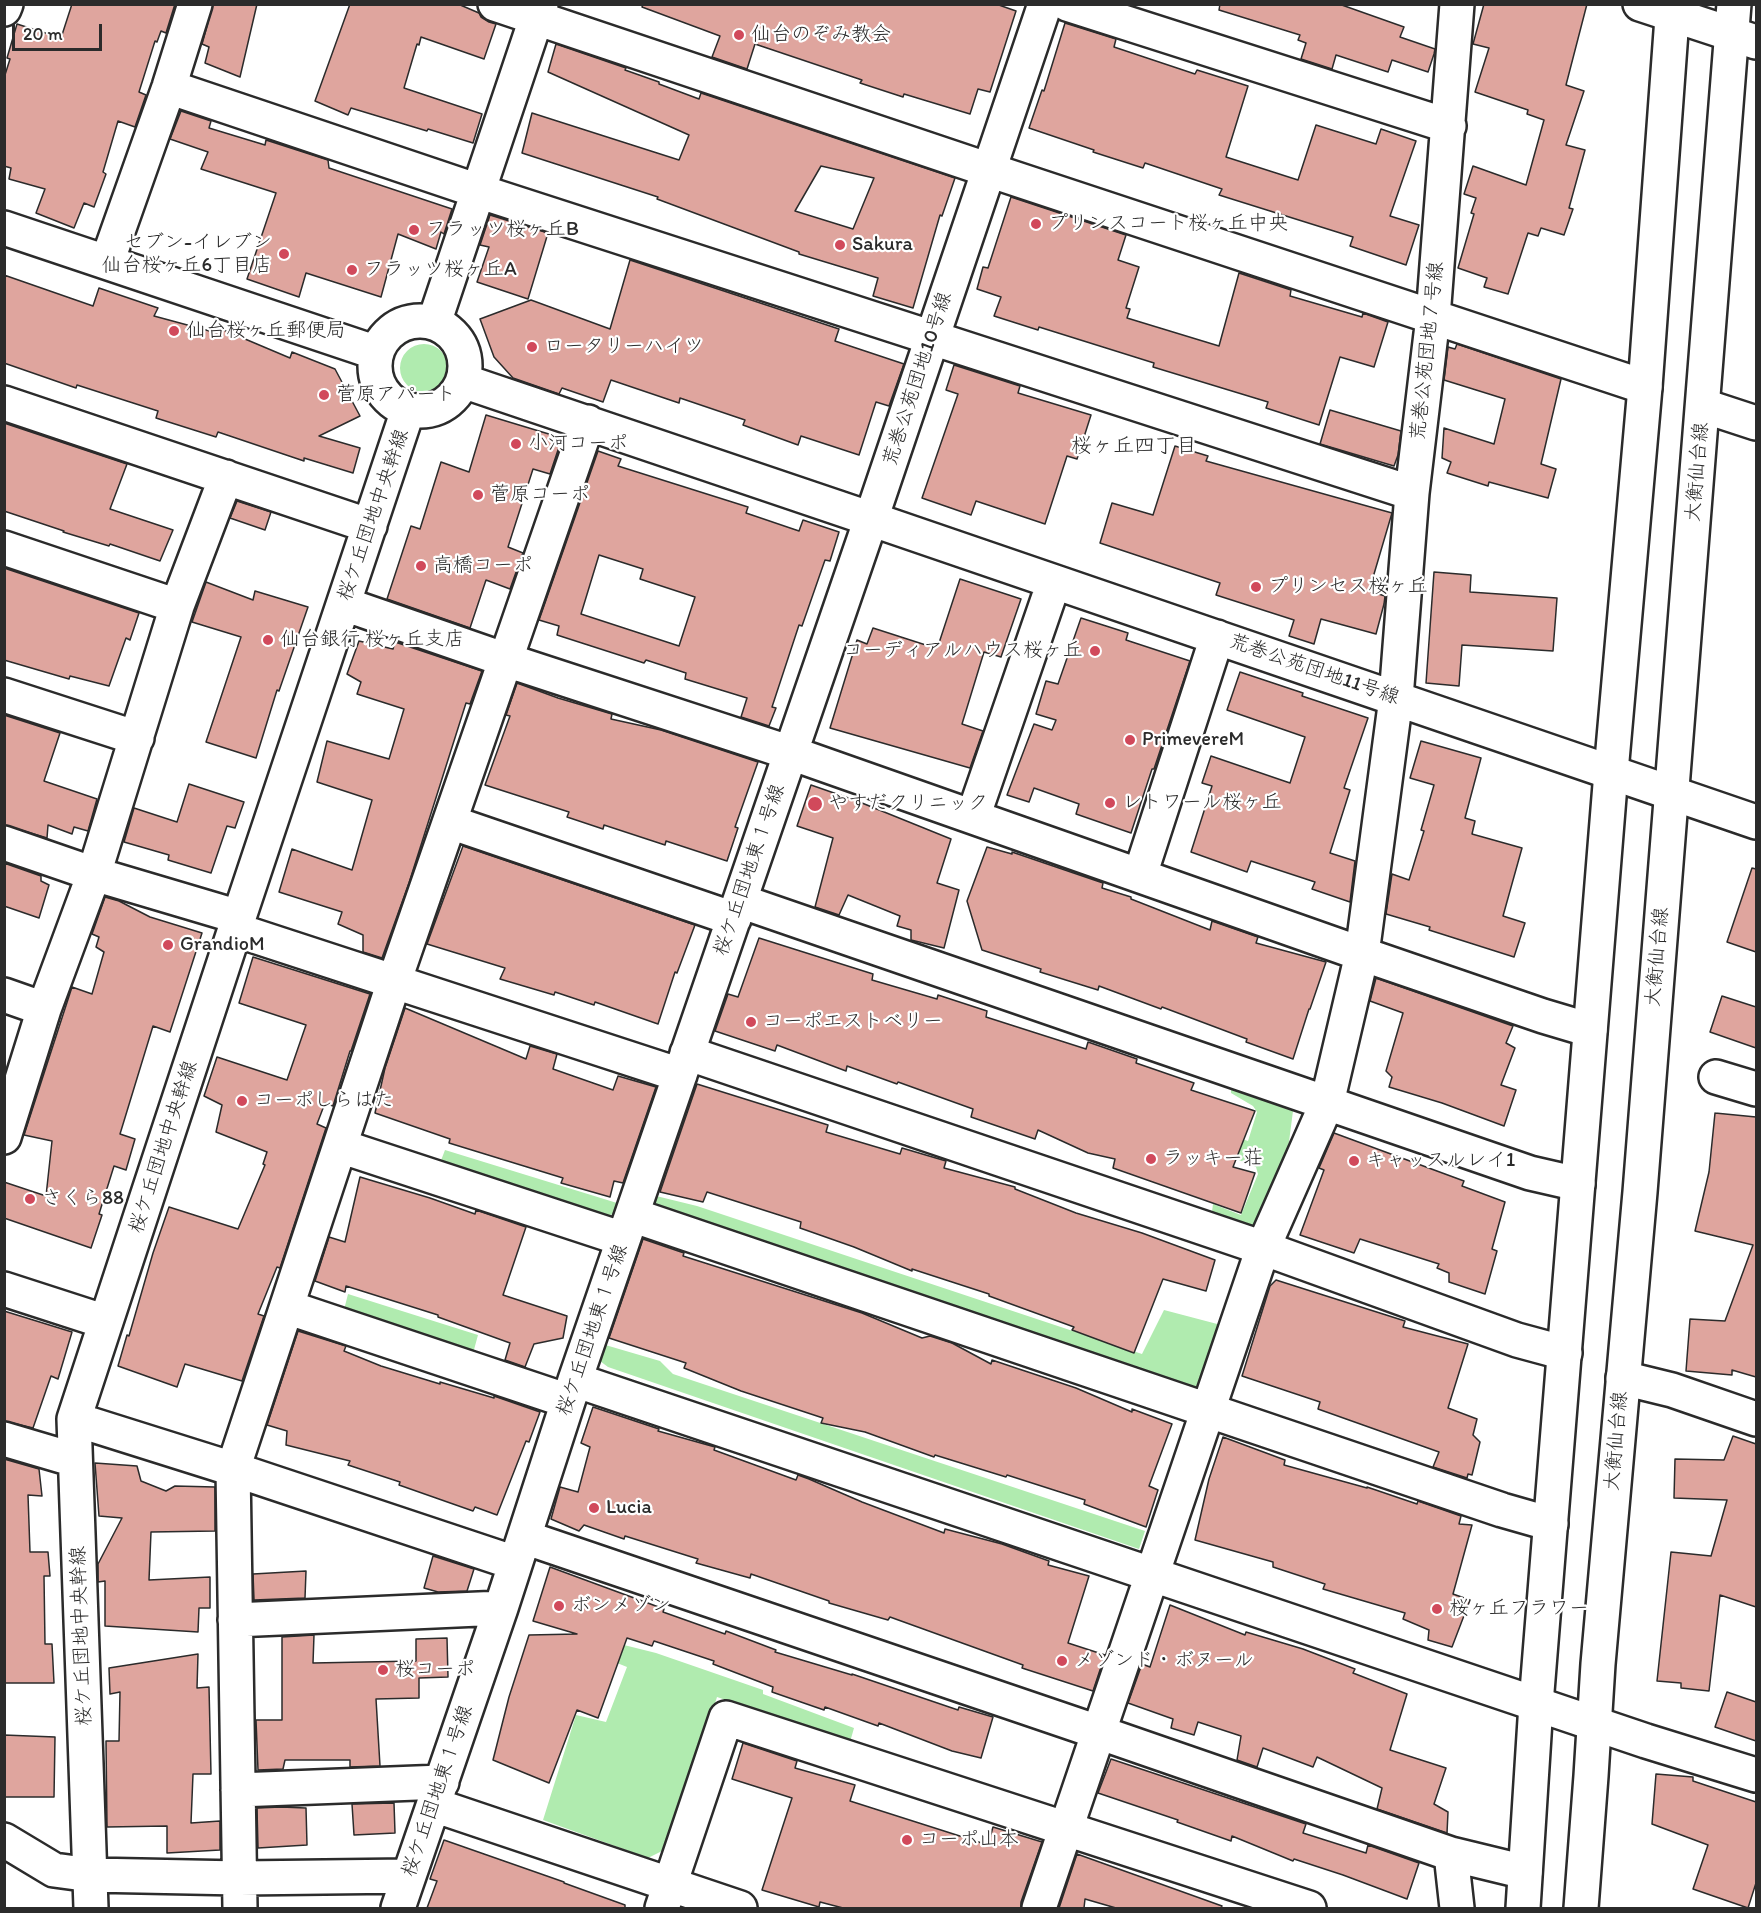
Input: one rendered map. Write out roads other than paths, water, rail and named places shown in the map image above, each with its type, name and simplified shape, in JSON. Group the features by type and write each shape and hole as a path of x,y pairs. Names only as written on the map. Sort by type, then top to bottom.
{"street":[{"path":"4,9 6,4"},
{"path":"107,262 169,87 195,4"},
{"path":"495,4 539,11 989,170 1645,387"},
{"name":"荒巻公苑団地10号線","path":"791,753 1045,4"},
{"path":"1067,4 1449,126"},
{"name":"荒巻公苑団地７号線","path":"1039,1908 1263,1248 1327,1103 1362,954 1396,698 1412,493 1433,317 1457,4"},
{"path":"1640,4 1672,9 1741,27"},
{"path":"1523,1908 1536,1704 1611,772 1645,387 1672,9"},
{"path":"434,323 539,11"},
{"name":"大衡仙台線","path":"1581,1908 1594,1724 1671,793 1704,406 1741,27"},
{"path":"169,87 478,191 1412,493"},
{"path":"4,228 377,353"},
{"path":"420,321 434,323 447,330 457,340 463,353 465,367 463,381 457,393 447,403 422,412 408,410 395,404 384,394 377,381 375,367 377,353 383,340 405,323 420,321"},
{"name":"荒巻公苑団地11号線","path":"463,381 1756,822"},
{"path":"4,403 370,526"},
{"path":"1704,406 1756,423"},
{"name":"桜ケ丘団地中央幹線","path":"91,1908 74,1419 408,410"},
{"path":"240,1893 233,1469 394,982 588,422"},
{"path":"4,1137 44,1009 94,874 177,606 226,477"},
{"path":"4,548 177,606"},
{"path":"972,817 1054,582"},
{"path":"344,604 506,660 791,753 1362,954 1590,1030"},
{"path":"1140,875 1217,637"},
{"path":"4,695 137,738"},
{"name":"桜ケ丘団地東１号線","path":"398,1908 501,1608 572,1390 791,753"},
{"path":"450,822 737,910 1327,1103 1530,1173 1578,1184"},
{"path":"4,843 238,923 394,982 683,1064 1263,1248 1516,1340 1565,1353"},
{"path":"4,995 44,1009"},
{"path":"1716,1077 1756,1089"},
{"path":"340,1146 628,1227 1208,1409 1491,1506 1551,1524"},
{"path":"4,1289 106,1322"},
{"path":"287,1307 572,1390 1152,1574 1594,1724 1756,1775"},
{"path":"1623,1378 1672,1390 1756,1419"},
{"path":"74,1419 233,1469 520,1550 1098,1732 1451,1854 1525,1872"},
{"path":"4,1438 75,1460"},
{"path":"235,1620 501,1608"},
{"path":"666,1897 726,1718 1309,1908"},
{"path":"238,1790 438,1794 666,1897 740,1908"},
{"path":"4,1840 54,1870 240,1893 409,1876"},
{"path":"1451,1854 1457,1908"}],"place":[{"name":"仙台のぞみ教会","path":"739,35"},
{"name":"プリンスコート桜ヶ丘中央","path":"1036,224"},
{"name":"フラッツ桜ヶ丘B","path":"414,230"},
{"name":"Sakura","path":"840,245"},
{"name":"セブン-イレブン 仙台桜ヶ丘6丁目店","path":"284,254"},
{"name":"フラッツ桜ヶ丘A","path":"352,270"},
{"name":"仙台桜ヶ丘郵便局","path":"174,331"},
{"name":"ロータリーハイツ","path":"532,347"},
{"name":"菅原アパート","path":"324,395"},
{"name":"小河コーポ","path":"516,444"},
{"name":"菅原コーポ","path":"478,495"},
{"name":"高橋コーポ","path":"421,566"},
{"name":"プリンセス桜ヶ丘","path":"1256,587"},
{"name":"仙台銀行 桜ヶ丘支店","path":"268,640"},
{"name":"コーディアルハウス桜ヶ丘","path":"1095,651"},
{"name":"PrimevereM","path":"1130,740"},
{"name":"レトワール桜ヶ丘","path":"1110,803"},
{"name":"やすだクリニック","path":"815,804"},
{"name":"GrandioM","path":"168,945"},
{"name":"コーポエストベリー","path":"751,1022"},
{"name":"コーポしらはた","path":"242,1101"},
{"name":"ラッキー荘","path":"1151,1159"},
{"name":"キャッスルレイ1","path":"1354,1161"},
{"name":"さくら88","path":"30,1199"},
{"name":"Lucia","path":"594,1508"},
{"name":"ボンメゾン","path":"559,1606"},
{"name":"桜ヶ丘フラワー","path":"1437,1609"},
{"name":"メゾンド・ボヌール","path":"1062,1661"},
{"name":"桜コーポ","path":"383,1670"},
{"name":"コーポ山本","path":"907,1840"}],"district":[{"name":"桜ヶ丘四丁目","path":"1134,447"}]}
